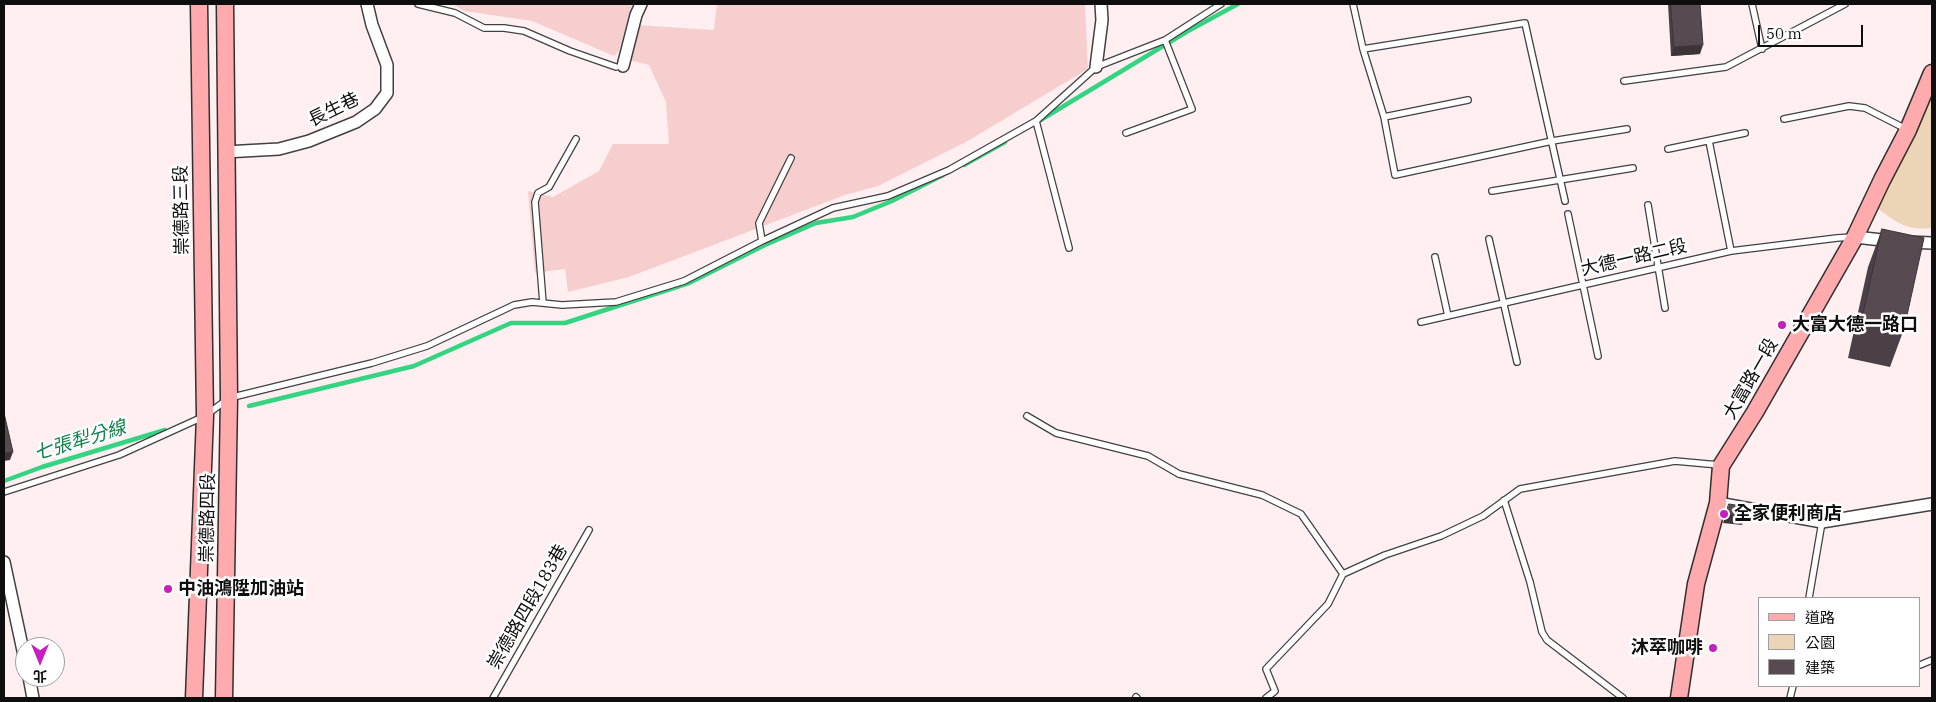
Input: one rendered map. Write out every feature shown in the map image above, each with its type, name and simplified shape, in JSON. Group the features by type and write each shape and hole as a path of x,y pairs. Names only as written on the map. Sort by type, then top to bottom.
{"street":[{"name":"崇德路三段","path":"199,4 205,416"},
{"path":"225,4 229,398"},
{"name":"長生巷","path":"226,152 279,149 309,141 356,122 375,109 387,92 387,65 372,25 367,4"},
{"path":"619,67 641,4"},
{"path":"1096,67 1102,20 1102,4"},
{"name":"大富路一段","path":"1679,698 1696,584 1718,503 1721,466 1756,412 1855,237 1908,130 1932,73"},
{"path":"1855,237 1920,244 1932,243"},
{"name":"崇德路四段","path":"224,698 229,398"},
{"name":"崇德路四段","path":"194,698 205,416"},
{"path":"1718,503 1822,522 1932,504"},
{"path":"4,562 20,637"}],"lane":[{"path":"418,4 455,13 484,28 524,31 570,51 619,67"},
{"path":"4,492 119,455 205,416 229,398 372,363 427,346 514,305 532,302 562,305 616,302 684,281 762,240 833,208 888,196 949,170 1036,121 1096,67 1165,40 1221,4"},
{"path":"1354,4 1363,48 1384,117 1395,175 1552,141 1627,129"},
{"path":"1752,4 1762,48"},
{"path":"1624,81 1726,67 1845,4"},
{"path":"1363,48 1524,23 1566,201"},
{"path":"1126,132 1192,109 1165,40"},
{"path":"1384,117 1468,100"},
{"path":"1784,119 1849,106 1865,108 1908,130"},
{"path":"1036,121 1068,248"},
{"path":"1668,149 1745,134"},
{"path":"543,303 535,202 538,193 549,186 576,139"},
{"path":"1709,141 1731,252"},
{"path":"762,240 758,223 791,158"},
{"path":"1492,191 1633,168"},
{"path":"1648,205 1665,308"},
{"path":"1568,214 1598,356"},
{"name":"大德一路二段","path":"1421,322 1731,252 1855,237"},
{"path":"1489,239 1517,362"},
{"path":"1436,257 1448,316"},
{"path":"1027,416 1056,434 1148,456 1179,474 1262,495 1301,514 1343,574"},
{"path":"1266,698 1275,691 1266,669 1328,604 1343,574 1385,554 1441,536 1483,516 1520,489 1675,461 1721,466"},
{"path":"1504,500 1530,582 1542,632 1547,640 1623,698"},
{"path":"1809,597 1822,522"},
{"name":"崇德路四段183巷","path":"493,698 589,530"}],"shaded area":[{"path":"453,4 632,4 619,51 614,56 532,21 464,11"},
{"path":"717,4 1085,4 1088,69 966,142 878,186 845,195 629,277 568,292 565,269 535,273 528,191 553,197 599,171 613,144 669,144 666,102 649,65 629,60 637,25 714,30"}],"green space":[{"path":"1932,87 1932,228 1923,229 1908,227 1876,207"}],"building":[{"path":"1671,4 1700,4 1703,45 1674,47"},
{"path":"1882,229 1924,238 1904,329 1862,320"},
{"path":"4,413 13,452 4,453"},
{"path":"1729,504 1748,507 1745,517 1726,514"}],"waterway":[{"path":"1039,121 1188,31 1238,4"},
{"path":"964,165 1005,142"},
{"path":"249,406 414,366 511,323 565,323 689,283 765,245 816,223 853,217 892,201 943,175"},
{"name":"七張犁分線","path":"4,481 42,467 165,430"}],"place":[{"name":"大富大德一路口","path":"1782,325"},
{"name":"全家便利商店","path":"1724,514"},
{"name":"中油鴻陞加油站","path":"168,589"},
{"name":"沐萃咖啡","path":"1713,648"}]}
